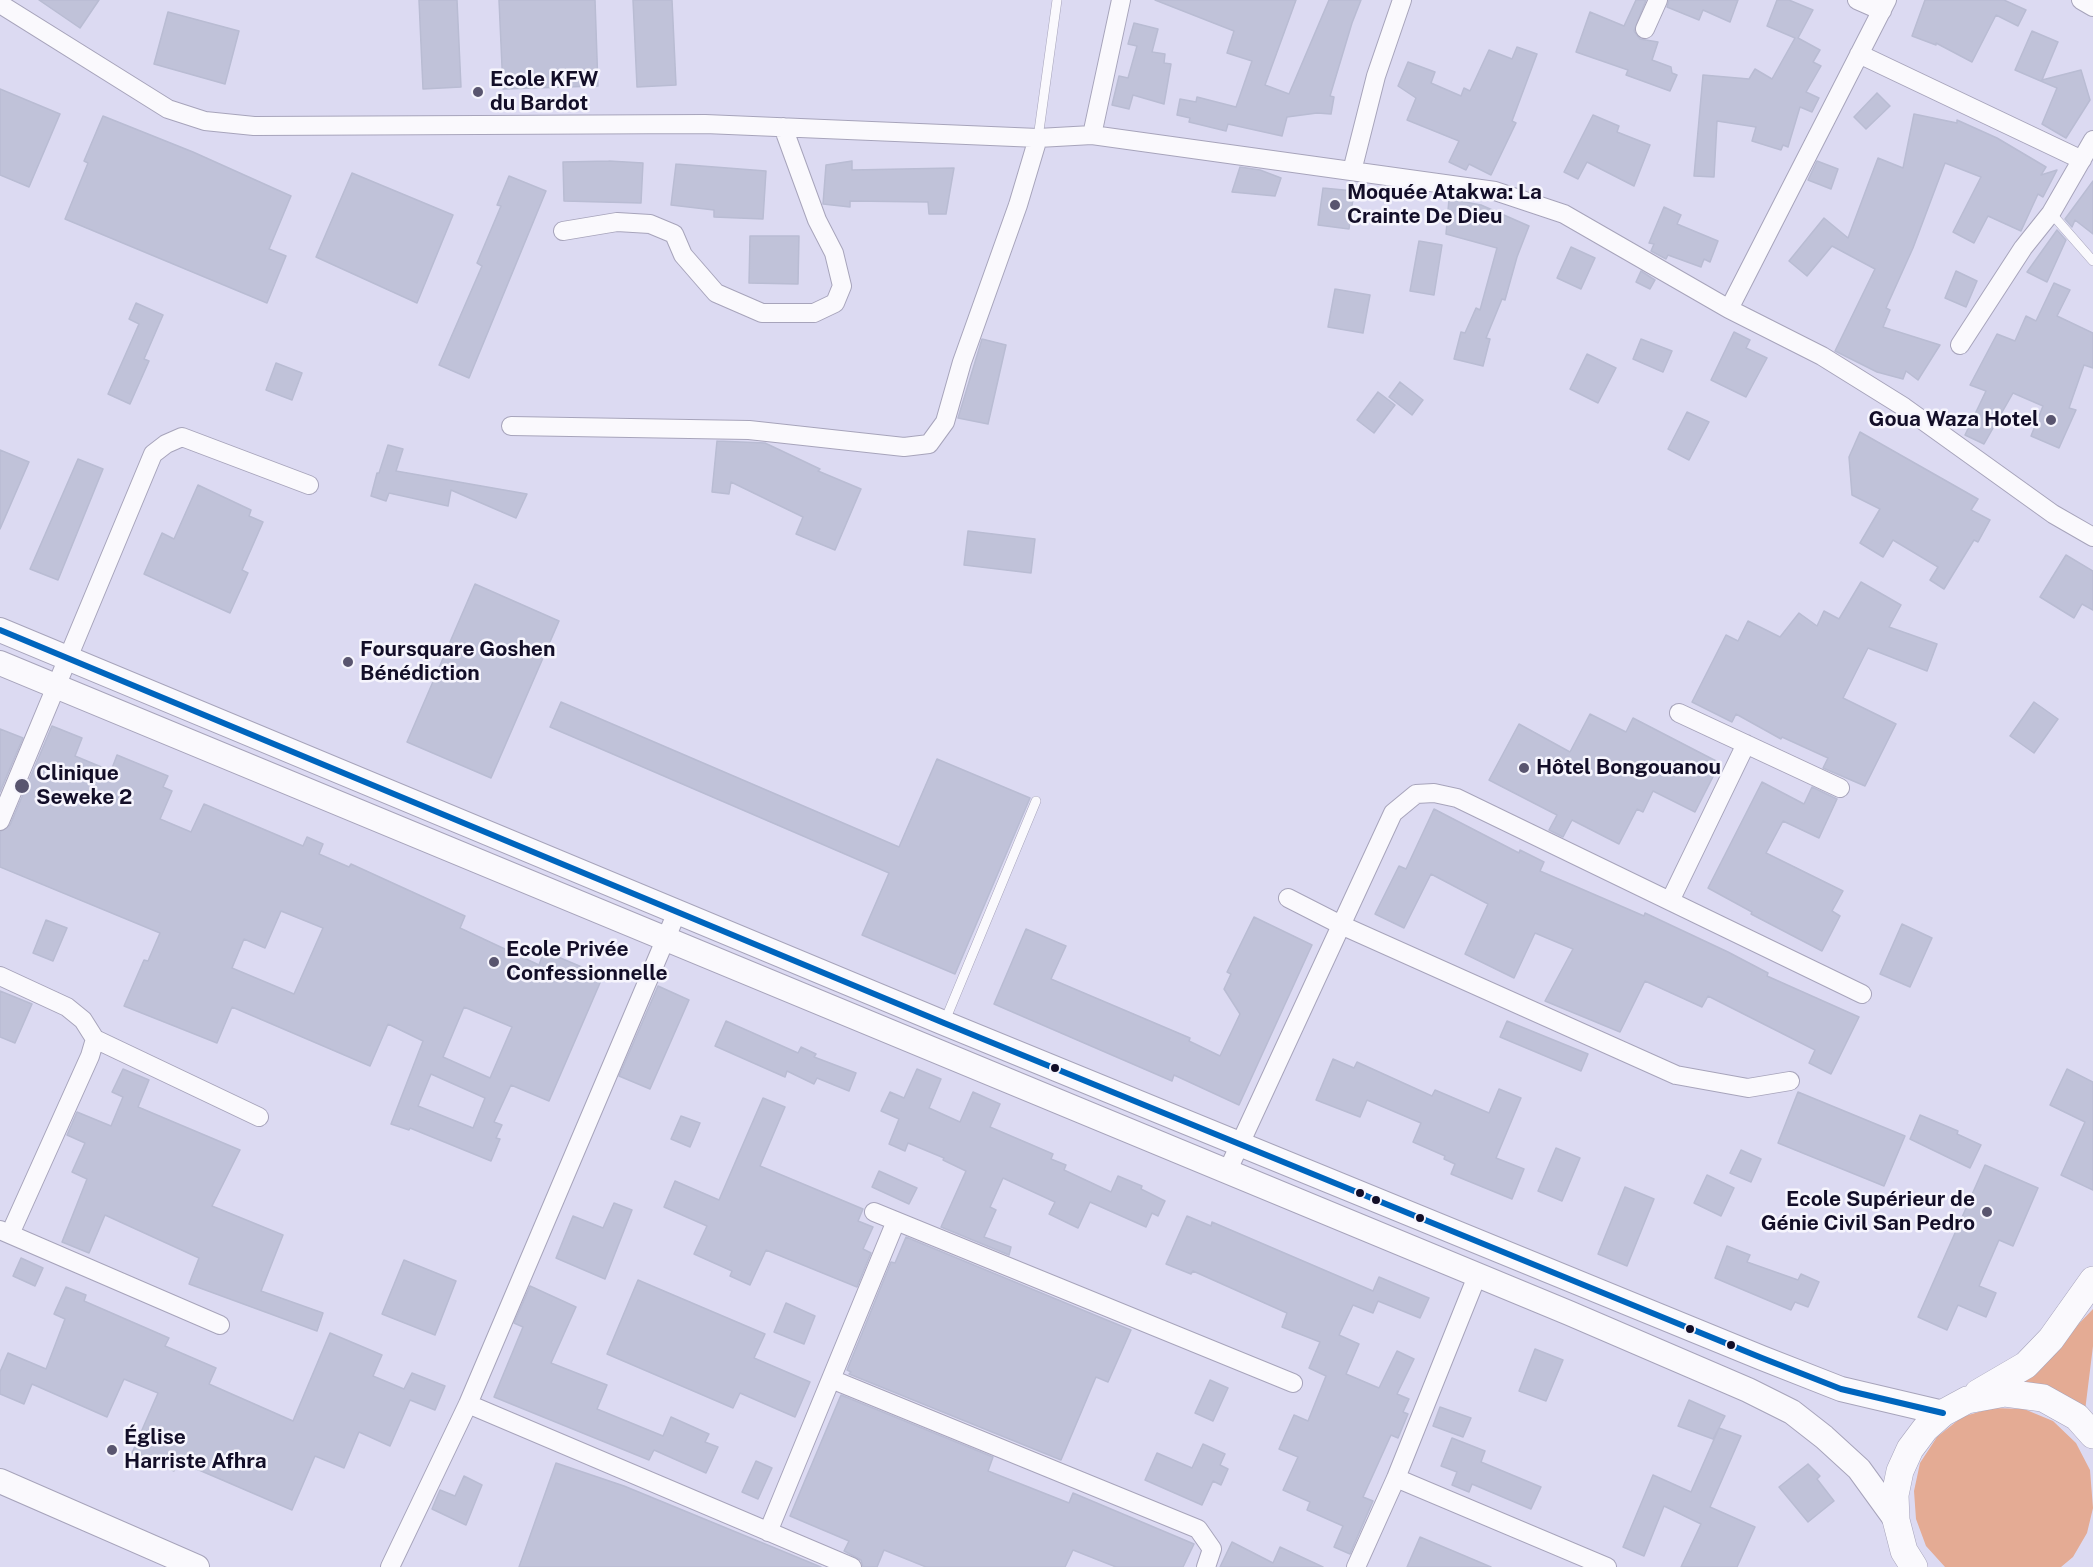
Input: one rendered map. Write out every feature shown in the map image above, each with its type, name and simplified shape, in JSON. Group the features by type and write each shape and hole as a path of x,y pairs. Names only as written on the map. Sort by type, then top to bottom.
{"main road":[{"path":"0,630 944,1023 1841,1389 1955,1407 2005,1393 2043,1398 2077,1417 2093,1435"},
{"path":"0,663 1748,1390 1792,1412 1859,1469 1896,1520"},
{"path":"1907,1562 1896,1520 1895,1496 1900,1471 1915,1442 1925,1429 1955,1407 2026,1365 2051,1339 2093,1280"},
{"path":"0,1480 197,1567"}],"street":[{"path":"1092,135 1121,0"},
{"path":"1352,171 1376,76 1402,0"},
{"path":"1645,29 1658,0"},
{"path":"1729,309 1885,6 1857,0"},
{"path":"2081,0 2093,6"},
{"path":"0,4 168,109 204,121 254,126 705,124 1038,138 1092,135 1495,191 1564,214 1729,309 1822,356 1904,407 2053,514 2093,537"},
{"path":"1859,54 2082,160"},
{"path":"563,231 617,222 650,224 674,234 683,255 716,293 762,313 814,313 835,303 842,286 834,253 817,220 783,127"},
{"path":"511,426 749,430 904,447 929,444 945,422 962,362 1018,205 1038,138"},
{"path":"1960,345 2023,248 2051,213 2093,140"},
{"path":"0,821 153,454 166,444 182,437 309,485"},
{"path":"1679,713 1840,788"},
{"path":"1670,901 1746,744"},
{"path":"1227,1172 1393,813 1416,794 1434,793 1457,798 1862,994"},
{"path":"1288,898 1341,925 1676,1076 1748,1088 1790,1081"},
{"path":"390,1567 468,1404 676,912"},
{"path":"0,976 67,1007 83,1020 95,1039 259,1117"},
{"path":"95,1039 90,1056 5,1232 220,1325"},
{"path":"874,1212 1293,1383"},
{"path":"768,1532 896,1221"},
{"path":"1356,1567 1396,1478 1477,1276"},
{"path":"831,1379 1198,1529 1212,1549 1206,1567"},
{"path":"468,1404 852,1567"},
{"path":"1396,1478 1607,1567"}],"lane":[{"path":"1038,138 1057,0"},
{"path":"2051,213 2093,261"},
{"path":"944,1023 1036,801"}],"shaded area":[{"path":"2093,1309 2093,1346 2084,1419 2023,1382"},
{"path":"1992,1408 2024,1409 2053,1421 2076,1443 2090,1470 2093,1508 2087,1533 2073,1557 2061,1567 1945,1567 1926,1546 1916,1519 1914,1491 1920,1463 1937,1437 1962,1417"}],"building":[{"path":"39,0 99,0 80,28"},
{"path":"419,0 457,0 461,87 423,89"},
{"path":"499,0 595,0 598,86 503,89"},
{"path":"633,0 672,0 676,85 637,87"},
{"path":"1155,0 1296,0 1265,85 1289,94 1329,0 1361,0 1330,96 1334,97 1331,114 1317,113 1287,117 1282,136 1228,124 1226,131 1189,122 1190,118 1177,115 1180,99 1196,102 1197,97 1236,107 1252,61 1227,53 1234,31"},
{"path":"1636,0 1646,0 1634,31 1640,39 1658,42 1652,60 1671,67 1672,73 1677,75 1670,91 1626,75 1628,70 1576,52 1590,12 1624,26"},
{"path":"1669,0 1738,0 1730,22 1703,10 1699,20 1667,7"},
{"path":"1777,0 1789,0 1813,10 1798,38 1820,50 1813,62 1821,66 1806,92 1819,98 1812,112 1800,107 1788,147 1783,145 1781,150 1752,141 1756,127 1717,121 1714,177 1694,176 1703,75 1749,79 1755,69 1772,79 1795,38 1767,26"},
{"path":"1925,0 2004,0 2026,10 2018,26 1996,15 1972,62 1936,43 1936,45 1912,36"},
{"path":"168,12 239,31 225,84 154,64"},
{"path":"1134,23 1158,29 1152,52 1165,54 1164,63 1171,64 1164,104 1133,95 1129,109 1112,105 1119,76 1128,78 1137,46 1128,44"},
{"path":"2032,31 2058,42 2042,80 2081,70 2090,100 2066,138 2042,124 2057,88 2015,70"},
{"path":"1517,47 1537,54 1512,121 1516,123 1491,175 1469,164 1466,170 1449,162 1459,141 1407,120 1416,98 1398,86 1408,62 1435,72 1431,83 1461,96 1464,88 1470,91 1489,50 1512,59"},
{"path":"0,89 60,114 29,187 0,175"},
{"path":"1877,93 1890,106 1866,129 1854,117"},
{"path":"1914,114 1957,123 1957,120 1997,138 2046,167 2041,175 2057,170 2043,197 2038,194 2021,231 1988,216 1974,243 1953,232 1981,177 1945,163 1913,248 1886,308 1890,310 1883,327 1940,345 1918,380 1906,371 1903,379 1877,372 1835,351 1875,269 1832,246 1807,276 1789,261 1824,218 1848,238 1878,158 1903,168"},
{"path":"1593,115 1619,126 1617,132 1650,145 1634,186 1587,162 1578,179 1564,172"},
{"path":"103,116 193,152 291,196 269,249 286,256 267,303 65,219 88,163 84,161"},
{"path":"852,161 852,170 954,168 946,214 929,214 928,202 850,201 850,207 823,204 826,165"},
{"path":"1817,161 1838,169 1831,189 1808,180"},
{"path":"563,162 643,163 641,203 564,201"},
{"path":"676,164 766,171 763,219 714,217 714,210 671,205"},
{"path":"1240,167 1260,170 1281,178 1275,196 1232,192"},
{"path":"352,173 453,215 417,303 316,257"},
{"path":"509,176 546,191 469,378 439,365 482,266 477,263 501,206 497,205"},
{"path":"2093,181 2093,234 2075,220 2072,227 2065,219"},
{"path":"1323,188 1354,191 1349,229 1318,225"},
{"path":"1449,199 1481,205 1529,226 1517,257 1505,300 1502,299 1486,338 1490,339 1483,366 1454,359 1461,332 1465,333 1476,308 1480,310 1497,248 1446,234"},
{"path":"1664,207 1681,215 1677,224 1718,241 1710,262 1704,259 1701,267 1668,255 1666,259 1651,251 1654,244 1649,243"},
{"path":"2057,230 2066,240 2047,282 2027,272"},
{"path":"750,236 799,236 798,284 749,283"},
{"path":"1419,241 1442,245 1434,295 1410,291"},
{"path":"1571,247 1595,258 1581,289 1557,278"},
{"path":"1641,271 1655,280 1650,289 1636,282"},
{"path":"1956,271 1977,281 1966,307 1945,298"},
{"path":"2054,283 2070,290 2057,316 2093,333 2093,368 2084,365 2069,408 2076,410 2059,448 2031,436 2043,406 2013,393 1984,444 1965,435 1986,391 1970,385 1997,334 2015,341 2026,316 2036,321"},
{"path":"1335,289 1370,295 1363,333 1328,327"},
{"path":"136,303 163,315 144,359 149,361 130,404 108,394 139,324 129,319"},
{"path":"1734,332 1750,340 1746,348 1767,358 1746,397 1711,380"},
{"path":"982,339 1006,345 988,424 958,418"},
{"path":"1641,339 1672,351 1663,372 1633,359"},
{"path":"1587,354 1616,368 1598,403 1570,389"},
{"path":"276,363 302,373 292,400 266,390"},
{"path":"1400,382 1423,400 1412,415 1389,397"},
{"path":"1378,392 1395,405 1374,433 1357,420"},
{"path":"1687,412 1709,422 1689,460 1668,449"},
{"path":"1860,432 1978,499 1971,510 1990,520 1978,542 1974,540 1944,589 1930,580 1938,567 1893,540 1883,557 1860,543 1880,509 1852,495 1849,457"},
{"path":"717,441 765,443 820,469 818,471 861,489 835,550 796,534 803,517 731,482 729,494 712,492"},
{"path":"388,445 403,449 396,471 527,494 516,518 451,490 448,506 389,493 386,501 371,496"},
{"path":"0,450 29,462 0,529"},
{"path":"78,459 103,469 58,580 30,569"},
{"path":"198,485 251,510 249,516 263,522 242,570 248,573 230,613 144,574 162,533 174,539"},
{"path":"968,531 1035,539 1031,573 964,565"},
{"path":"2066,555 2093,571 2093,610 2082,604 2074,618 2040,597"},
{"path":"1861,582 1901,605 1889,627 1937,644 1927,671 1868,648 1843,698 1896,724 1865,786 1823,768 1828,758 1782,737 1781,739 1736,714 1732,722 1692,702 1726,635 1738,641 1748,621 1780,637 1799,613 1817,626 1824,611 1839,619"},
{"path":"475,584 559,621 491,778 407,742"},
{"path":"561,702 899,847 937,759 1030,798 955,974 862,935 889,873 550,727"},
{"path":"2034,702 2058,719 2034,753 2010,736"},
{"path":"1590,714 1626,732 1633,718 1720,763 1695,812 1653,791 1643,812 1637,809 1619,844 1572,820 1563,837 1549,830 1557,815 1489,780 1519,724 1570,752"},
{"path":"52,726 82,738 75,756 111,771 117,755 168,776 163,787 172,791 160,819 191,832 204,804 303,846 307,837 323,844 319,854 349,867 351,864 465,916 460,928 539,965 544,951 603,976 549,1101 511,1085 494,1122 502,1125 496,1138 500,1139 491,1161 410,1128 409,1130 391,1124 423,1041 388,1024 370,1066 232,1007 217,1043 124,1006 144,960 148,961 160,933 0,867 0,832 10,825","holes":["281,911 323,928 294,994 232,968 244,939 265,948","464,1007 512,1027 490,1078 443,1057","431,1074 485,1098 473,1128 418,1106"]},
{"path":"0,729 23,738 0,792"},
{"path":"1762,782 1804,804 1812,787 1837,799 1819,838 1783,821 1766,853 1843,891 1832,911 1840,916 1822,951 1751,914 1752,912 1708,888"},
{"path":"1434,809 1519,853 1520,850 1544,862 1540,871 1644,916 1645,913 1728,952 1768,973 1767,976 1859,1017 1831,1074 1809,1063 1815,1050 1708,996 1702,1007 1645,981 1620,1032 1545,1001 1573,949 1535,933 1514,978 1465,954 1488,904 1431,874 1404,928 1375,914 1399,866 1406,869"},
{"path":"1254,917 1312,945 1239,1105 1174,1075 1172,1081 994,1004 1026,929 1066,946 1051,979 1190,1038 1189,1041 1220,1056 1240,1014 1224,989 1231,974 1227,972"},
{"path":"46,920 67,928 53,961 33,953"},
{"path":"1902,924 1932,938 1910,987 1880,974"},
{"path":"658,986 689,1000 650,1089 619,1076"},
{"path":"0,991 32,1004 15,1043 0,1037"},
{"path":"726,1021 798,1053 801,1047 816,1054 814,1057 856,1073 849,1091 817,1078 814,1084 787,1071 785,1077 715,1046"},
{"path":"1507,1021 1588,1054 1581,1071 1500,1037"},
{"path":"1333,1059 1354,1068 1357,1062 1432,1096 1435,1090 1489,1113 1499,1089 1521,1098 1496,1158 1524,1169 1512,1199 1451,1174 1455,1164 1444,1159 1445,1156 1413,1142 1421,1123 1367,1100 1360,1117 1316,1100"},
{"path":"123,1069 149,1080 138,1107 240,1150 212,1206 283,1235 261,1291 323,1313 317,1331 189,1284 199,1258 105,1215 89,1253 62,1242 87,1179 72,1172 85,1143 67,1135 77,1112 111,1126 123,1097 112,1092"},
{"path":"917,1069 941,1079 929,1108 960,1122 973,1092 1000,1104 990,1127 1053,1154 1051,1159 1066,1165 1064,1170 1111,1192 1118,1176 1142,1186 1141,1189 1165,1201 1158,1216 1152,1213 1146,1227 1090,1202 1078,1228 1049,1214 1055,1202 1003,1178 990,1207 996,1210 984,1237 1011,1247 1009,1255 941,1227 966,1171 943,1160 944,1158 908,1143 905,1151 889,1144 899,1119 881,1111 890,1092 904,1098"},
{"path":"2067,1069 2093,1082 2093,1190 2061,1175 2085,1122 2050,1105"},
{"path":"1798,1092 1905,1136 1884,1186 1778,1143"},
{"path":"763,1098 785,1107 760,1166 863,1209 858,1221 873,1227 863,1249 871,1253 857,1287 766,1250 750,1285 730,1276 732,1271 694,1254 707,1226 664,1207 675,1181 719,1200"},
{"path":"1920,1115 1958,1131 1957,1134 1981,1145 1970,1168 1910,1139"},
{"path":"681,1116 700,1123 690,1147 671,1139"},
{"path":"1556,1148 1580,1158 1562,1201 1538,1191"},
{"path":"1741,1150 1761,1159 1751,1182 1730,1173"},
{"path":"1985,1165 2038,1188 2013,1246 1999,1240 1979,1286 1996,1293 1986,1317 1958,1305 1947,1330 1918,1317"},
{"path":"879,1171 917,1188 909,1204 872,1187"},
{"path":"1707,1175 1734,1188 1721,1216 1694,1203"},
{"path":"1625,1187 1654,1199 1627,1266 1598,1254"},
{"path":"614,1203 632,1210 605,1279 556,1258 573,1216 603,1228"},
{"path":"1187,1216 1211,1226 1212,1222 1373,1291 1379,1277 1429,1298 1420,1318 1378,1301 1373,1313 1353,1305 1339,1335 1359,1344 1346,1374 1379,1388 1397,1351 1414,1359 1397,1394 1409,1399 1403,1412 1408,1414 1398,1438 1391,1435 1363,1497 1373,1501 1350,1554 1334,1547 1343,1526 1307,1510 1310,1502 1283,1490 1298,1457 1279,1449 1294,1415 1308,1421 1326,1376 1309,1368 1320,1342 1282,1327 1287,1313 1193,1271 1191,1274 1166,1264"},
{"path":"906,1237 1131,1330 1108,1382 1096,1377 1061,1460 849,1374 851,1372 847,1370 891,1262 895,1263"},
{"path":"1727,1246 1750,1255 1747,1262 1798,1280 1801,1274 1819,1282 1808,1307 1795,1302 1791,1310 1715,1278"},
{"path":"21,1258 43,1268 35,1286 13,1276"},
{"path":"404,1260 456,1281 435,1335 382,1314"},
{"path":"638,1280 765,1334 754,1358 810,1382 795,1417 740,1393 733,1408 607,1354"},
{"path":"530,1286 576,1307 551,1363 607,1385 597,1409 663,1436 671,1417 709,1434 705,1442 718,1447 706,1473 654,1450 649,1460 494,1397 523,1327 514,1323"},
{"path":"66,1287 86,1295 84,1301 169,1338 165,1346 216,1368 209,1384 293,1421 330,1333 382,1355 373,1376 404,1389 412,1373 445,1386 435,1410 410,1400 390,1446 359,1432 344,1468 315,1456 292,1510 178,1461 174,1471 132,1453 158,1393 124,1379 107,1417 32,1384 24,1404 0,1394 0,1372 8,1353 46,1369 65,1319 54,1314"},
{"path":"786,1303 815,1316 804,1344 774,1332"},
{"path":"1535,1349 1563,1360 1546,1401 1519,1391"},
{"path":"1210,1380 1228,1388 1213,1421 1195,1413"},
{"path":"841,1395 993,1457 988,1471 1069,1503 1073,1493 1194,1544 1183,1567 1116,1567 1073,1550 1065,1567 926,1567 884,1550 877,1567 863,1567 861,1560 844,1551 849,1541 790,1516"},
{"path":"1689,1400 1725,1416 1713,1439 1678,1426"},
{"path":"1440,1407 1471,1418 1463,1437 1433,1426"},
{"path":"1719,1428 1741,1436 1710,1507 1755,1527 1737,1567 1681,1567 1701,1524 1664,1506 1644,1556 1623,1547 1653,1475 1691,1492"},
{"path":"1452,1438 1485,1451 1481,1462 1541,1487 1531,1509 1472,1484 1469,1492 1452,1485 1457,1472 1441,1466"},
{"path":"1203,1444 1225,1454 1220,1465 1228,1469 1221,1485 1213,1481 1202,1505 1145,1480 1157,1453 1192,1468"},
{"path":"756,1461 772,1468 758,1499 742,1492"},
{"path":"556,1463 624,1486 821,1567 519,1567"},
{"path":"1808,1464 1820,1476 1817,1479 1834,1501 1808,1522 1779,1487"},
{"path":"464,1476 482,1485 466,1525 432,1509 440,1490 455,1496"},
{"path":"1420,1537 1491,1567 1407,1567"},
{"path":"1232,1542 1273,1563 1280,1547 1323,1567 1220,1567"}],"transit line":[{"path":"0,630 944,1023 1762,1358 1841,1389 1943,1413"}],"place":[{"name":"Ecole KFW du Bardot","path":"478,92"},
{"name":"Moquée Atakwa: La Crainte De Dieu","path":"1335,205"},
{"name":"Goua Waza Hotel","path":"2051,420"},
{"name":"Foursquare Goshen Bénédiction","path":"348,662"},
{"name":"Hôtel Bongouanou","path":"1524,768"},
{"name":"Clinique Seweke 2","path":"22,786"},
{"name":"Ecole Privée Confessionnelle","path":"494,962"},
{"name":"Ecole Supérieur de Génie Civil San Pedro","path":"1987,1212"},
{"name":"Église Harriste Afhra","path":"112,1450"}]}
